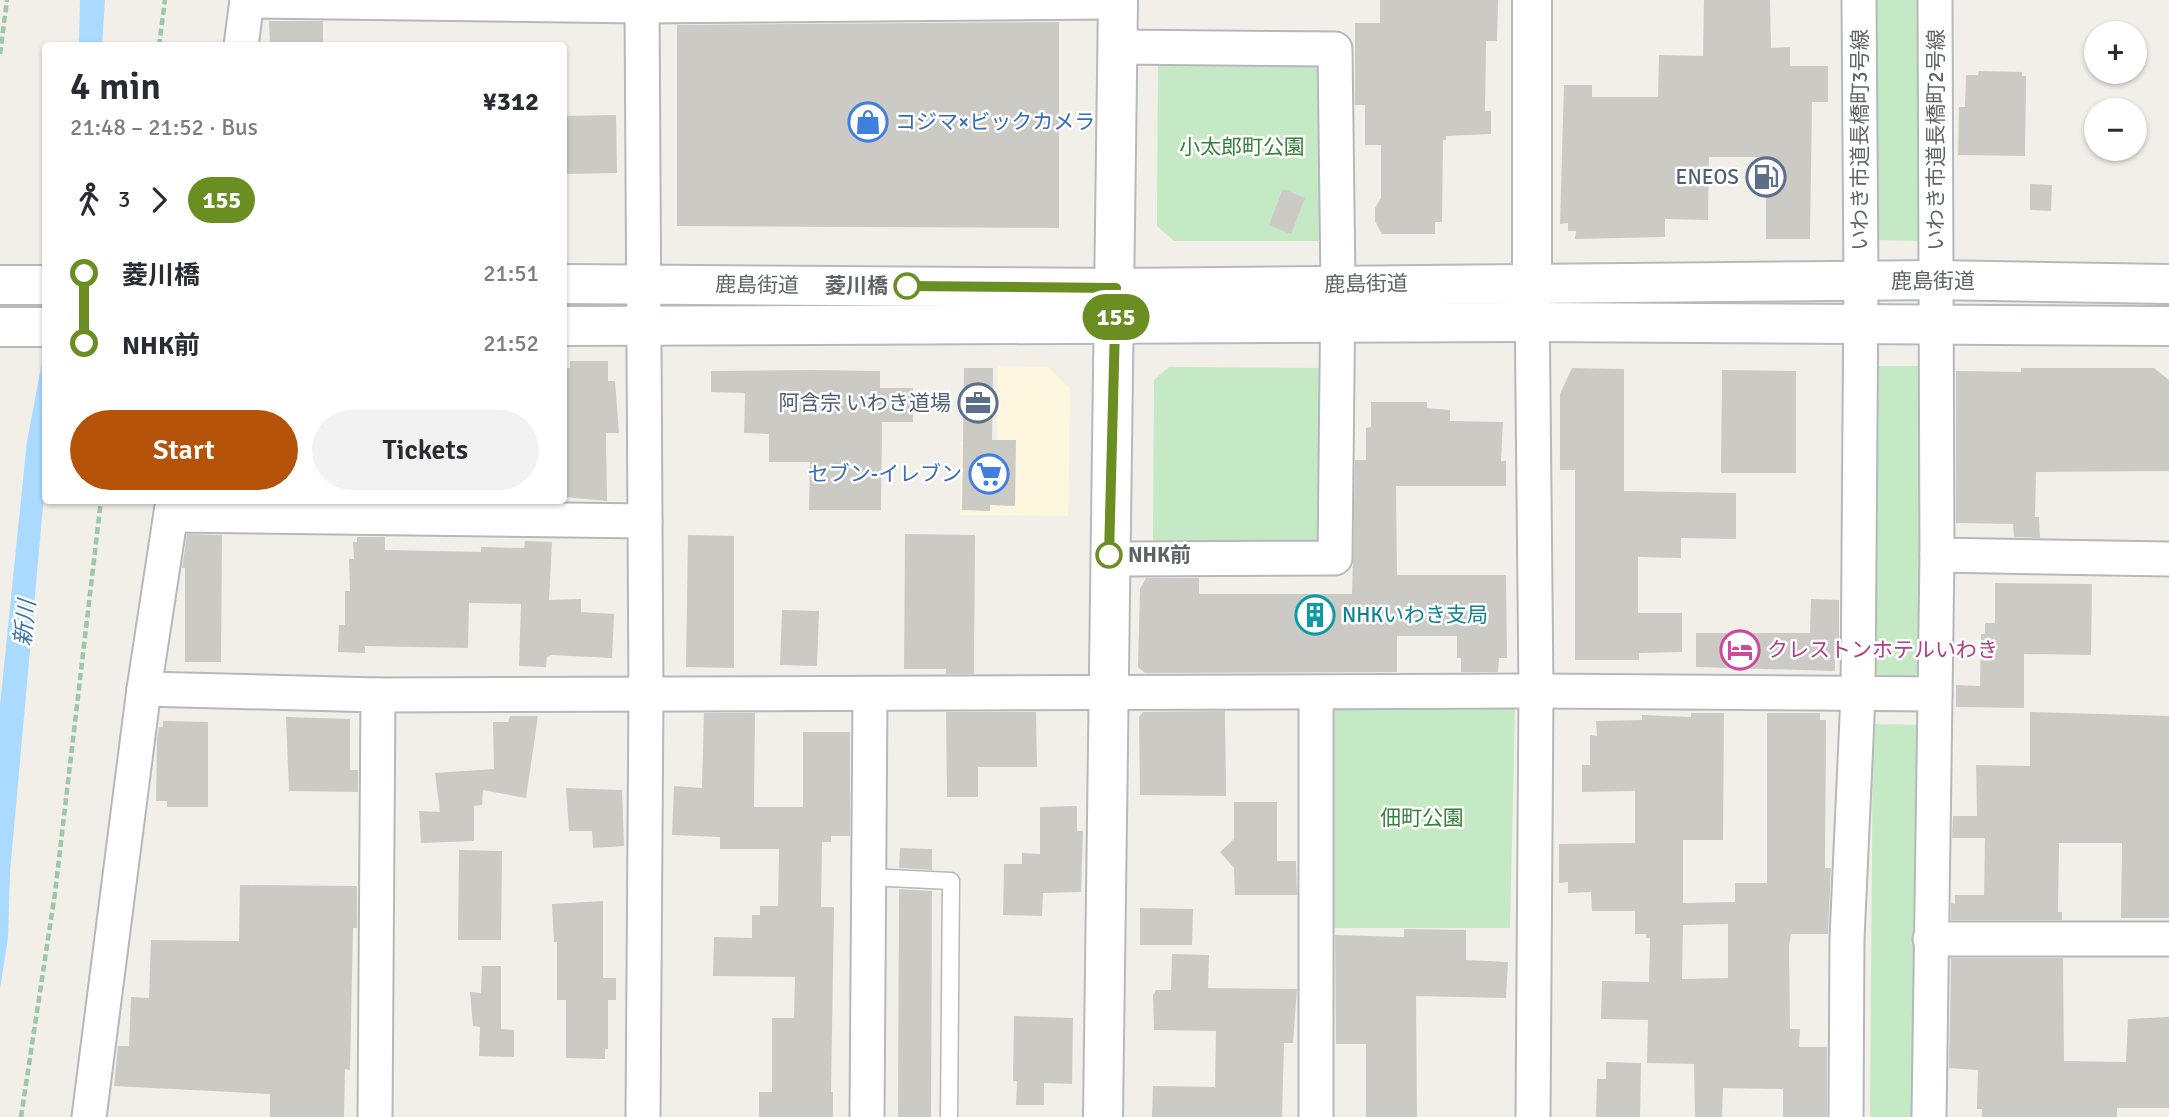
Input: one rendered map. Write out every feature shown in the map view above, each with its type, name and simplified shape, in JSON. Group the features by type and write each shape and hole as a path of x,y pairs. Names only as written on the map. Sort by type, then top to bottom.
{"street":[{"path":"242,42 247,0 642,3 1118,1 1116,326 1109,555 1110,694 1103,1117"},
{"path":"1532,0 1536,691 1533,1117"},
{"name":"いわき市道長橋町3号線","path":"1846,1117 1847,939 1858,695 1861,322 1859,0"},
{"name":"いわき市道長橋町2号線","path":"1929,1117 1937,555 1935,0"},
{"path":"642,3 646,694 643,1117"},
{"path":"1118,47 1335,49 1338,284 1335,558 1129,559"},
{"name":"鹿島街道","path":"567,284 1116,288 1936,280 2169,284"},
{"path":"0,285 42,285"},
{"name":"鹿島街道","path":"567,326 1861,322 2169,326"},
{"path":"0,327 42,327"},
{"path":"89,1117 145,689 172,508 645,521"},
{"path":"1937,555 2169,559"},
{"path":"145,689 378,695 1536,691 1934,694"},
{"path":"1316,1117 1317,693"},
{"path":"867,1117 870,694"},
{"path":"375,1117 378,695"},
{"path":"1930,939 2169,939"}],"lane":[{"path":"868,877 951,881 949,1117"}],"path":[{"path":"0,54 7,0"},
{"path":"160,42 165,0"},
{"path":"21,1117 55,893 101,504"}],"shaded area":[{"path":"998,366 1048,367 1070,389 1068,516 960,515 961,441 997,441"}],"green space":[{"path":"1874,0 1924,0 1924,241 1875,240"},
{"name":"小太郎町公園","path":"1166,58 1317,59 1326,68 1325,241 1174,241 1157,226 1158,66"},
{"path":"1874,366 1924,366 1920,670 1911,679 1887,680 1871,670"},
{"path":"1169,367 1325,368 1325,536 1313,545 1153,541 1154,380"},
{"name":"佃町公園","path":"1332,706 1515,709 1510,928 1330,928"},
{"path":"1873,724 1919,725 1915,1117 1870,1117"}],"water":[{"path":"80,0 105,0 102,42 79,42"},
{"name":"新川","path":"42,363 43,504 10,872 8,938 0,989 0,705 27,441"}],"building":[{"path":"1380,0 1498,0 1497,41 1486,41 1485,111 1491,111 1491,134 1446,136 1446,140 1443,140 1442,222 1435,222 1435,234 1382,234 1375,221 1375,208 1381,198 1381,145 1365,145 1365,105 1355,105 1355,23 1380,23"},
{"path":"1704,0 1770,0 1771,48 1790,47 1790,66 1828,66 1828,102 1812,102 1810,239 1766,239 1766,157 1709,157 1708,220 1665,219 1665,237 1575,239 1576,231 1568,231 1568,223 1560,224 1564,85 1592,85 1592,97 1658,97 1659,55 1703,56"},
{"path":"269,21 323,21 323,42 270,42"},
{"name":"コジマ×ビックカメラ","path":"1059,22 1059,228 677,226 677,25"},
{"path":"1979,71 2022,72 2022,76 2026,76 2025,156 1958,155 1959,107 1965,107 1966,75 1978,75"},
{"path":"616,115 617,173 567,174 567,116"},
{"path":"2030,184 2052,185 2051,211 2030,210"},
{"path":"1283,189 1305,198 1291,234 1269,225"},
{"path":"570,361 608,361 608,381 615,381 619,433 606,433 607,501 567,497 567,368 570,368"},
{"name":"セブン-イレブン","path":"964,368 993,368 992,440 1016,440 1015,506 990,505 990,511 962,510"},
{"path":"1572,368 1624,369 1624,491 1736,493 1736,539 1681,538 1681,558 1638,557 1638,613 1682,613 1682,652 1639,653 1639,660 1575,660 1575,470 1560,470 1560,394"},
{"path":"2021,368 2154,368 2169,380 2169,471 2036,472 2035,517 2039,517 2040,538 2014,537 2013,524 1956,523 1956,371 2021,372"},
{"path":"1722,370 1796,371 1796,473 1721,473"},
{"path":"711,371 880,371 880,388 913,388 913,422 882,422 881,510 809,510 810,462 769,462 769,434 744,433 745,393 711,392"},
{"path":"1371,402 1427,402 1427,408 1450,410 1450,421 1503,422 1501,461 1506,461 1506,486 1396,486 1397,575 1506,575 1507,658 1499,658 1498,672 1461,672 1461,658 1457,658 1457,636 1397,636 1397,672 1145,673 1138,667 1140,589 1146,578 1199,578 1199,594 1352,594 1355,460 1366,460 1366,428 1371,427"},
{"path":"187,534 222,535 221,662 185,662 185,568 182,568"},
{"path":"905,534 975,535 974,674 946,674 946,669 904,669"},
{"path":"688,535 734,536 734,668 686,667"},
{"path":"357,537 385,537 385,550 481,552 481,547 524,548 525,541 552,542 549,600 581,599 581,612 614,614 612,658 551,655 547,657 546,667 519,666 521,604 469,603 468,648 365,646 365,653 338,652 339,625 345,625 345,591 350,591 349,559 354,559 353,542 357,542"},
{"path":"1995,583 2092,584 2091,655 2024,654 2024,708 1956,707 1956,685 1980,686 1981,634 1985,634 1985,623 1995,623"},
{"path":"1811,599 1839,600 1839,657 1835,657 1835,671 1696,667 1696,633 1810,633"},
{"path":"782,610 819,611 817,666 780,665"},
{"path":"1225,711 1226,796 1140,795 1139,717 1143,712"},
{"path":"946,712 1036,712 1037,767 978,767 978,797 947,797"},
{"path":"2030,712 2169,716 2169,918 2121,918 2122,843 2059,843 2058,912 2062,912 2062,920 1951,920 1951,903 1955,904 1955,895 1984,895 1985,838 1952,838 1953,816 1977,816 1976,765 2030,766"},
{"path":"704,713 755,713 754,807 803,807 803,732 850,732 850,836 831,836 831,842 822,842 821,907 834,907 831,1092 833,1117 759,1117 759,1092 772,1092 772,1018 794,1018 795,977 713,976 714,937 752,938 752,915 760,915 760,906 778,906 779,849 720,849 720,837 672,835 674,786 702,788"},
{"path":"1691,713 1724,713 1723,840 1683,840 1683,903 1735,902 1735,883 1767,883 1767,713 1820,713 1820,720 1826,720 1825,868 1831,868 1828,934 1791,934 1789,946 1790,1029 1800,1029 1799,1047 1827,1047 1827,1117 1783,1117 1783,1089 1723,1088 1722,1117 1695,1117 1694,1064 1647,1063 1648,1020 1601,1019 1602,981 1649,982 1650,938 1646,938 1646,934 1635,934 1635,911 1592,911 1591,892 1568,893 1568,882 1559,883 1559,844 1635,843 1635,791 1582,792 1582,765 1590,765 1590,735 1597,736 1596,721 1642,720 1642,715 1691,717","holes":["1728,924 1728,978 1682,979 1683,925"]},
{"path":"510,716 538,716 526,798 483,790 482,805 474,806 474,841 421,843 419,811 440,812 435,773 494,769 493,722 508,722"},
{"path":"286,717 350,719 350,770 358,770 358,792 289,791"},
{"path":"163,721 208,722 208,807 167,807 167,801 156,801 157,739"},
{"path":"566,788 622,790 624,846 593,848 592,831 569,831"},
{"path":"1234,802 1277,802 1277,861 1296,861 1297,895 1235,895 1234,868 1220,852 1234,839"},
{"path":"1077,806 1077,831 1083,831 1081,892 1043,893 1042,916 1003,915 1004,864 1022,864 1022,853 1040,854 1040,807"},
{"path":"900,848 932,849 932,870 899,868"},
{"path":"459,850 502,851 501,940 458,940"},
{"path":"240,885 357,886 357,928 353,928 350,1070 345,1069 344,1117 270,1117 270,1094 114,1086 118,1046 129,1046 131,997 149,998 151,940 239,941"},
{"path":"899,889 932,891 931,1117 898,1117"},
{"path":"603,901 603,978 616,978 616,1000 608,1000 608,1049 605,1049 605,1059 566,1058 566,1000 557,1000 557,942 554,942 552,904"},
{"path":"1140,908 1193,909 1192,945 1140,945"},
{"path":"1404,929 1466,930 1466,960 1508,962 1506,998 1416,996 1417,1117 1366,1117 1366,1044 1336,1044 1335,935 1404,937"},
{"path":"1172,954 1209,955 1208,988 1297,989 1293,1043 1284,1043 1282,1117 1152,1117 1153,1086 1215,1087 1216,1031 1154,1030 1153,995 1156,990 1171,990"},
{"path":"1951,958 2063,958 2064,1061 2126,1062 2128,1019 2169,1017 2169,1108 2117,1108 2117,1117 1982,1117 1982,1109 1977,1109 1978,1070 1949,1068"},
{"path":"482,966 501,966 501,1029 514,1030 514,1057 479,1056 480,1027 473,1026 470,992 481,993"},
{"path":"1014,1016 1073,1018 1072,1084 1044,1083 1044,1105 1016,1105 1017,1081 1013,1081"},
{"path":"1606,1062 1641,1063 1640,1117 1596,1117 1597,1079 1606,1079"}],"bus line":[{"name":"155","path":"907,286 1116,288 1109,555"}],"place":[{"name":"コジマ×ビックカメラ","path":"868,122"},
{"name":"ENEOS","path":"1766,177"},
{"name":"菱川橋","path":"907,286"},
{"name":"阿含宗 いわき道場","path":"978,403"},
{"name":"セブン-イレブン","path":"989,474"},
{"name":"NHK前","path":"1109,555"},
{"name":"NHKいわき支局","path":"1315,615"},
{"name":"クレストンホテルいわき","path":"1740,650"}]}
